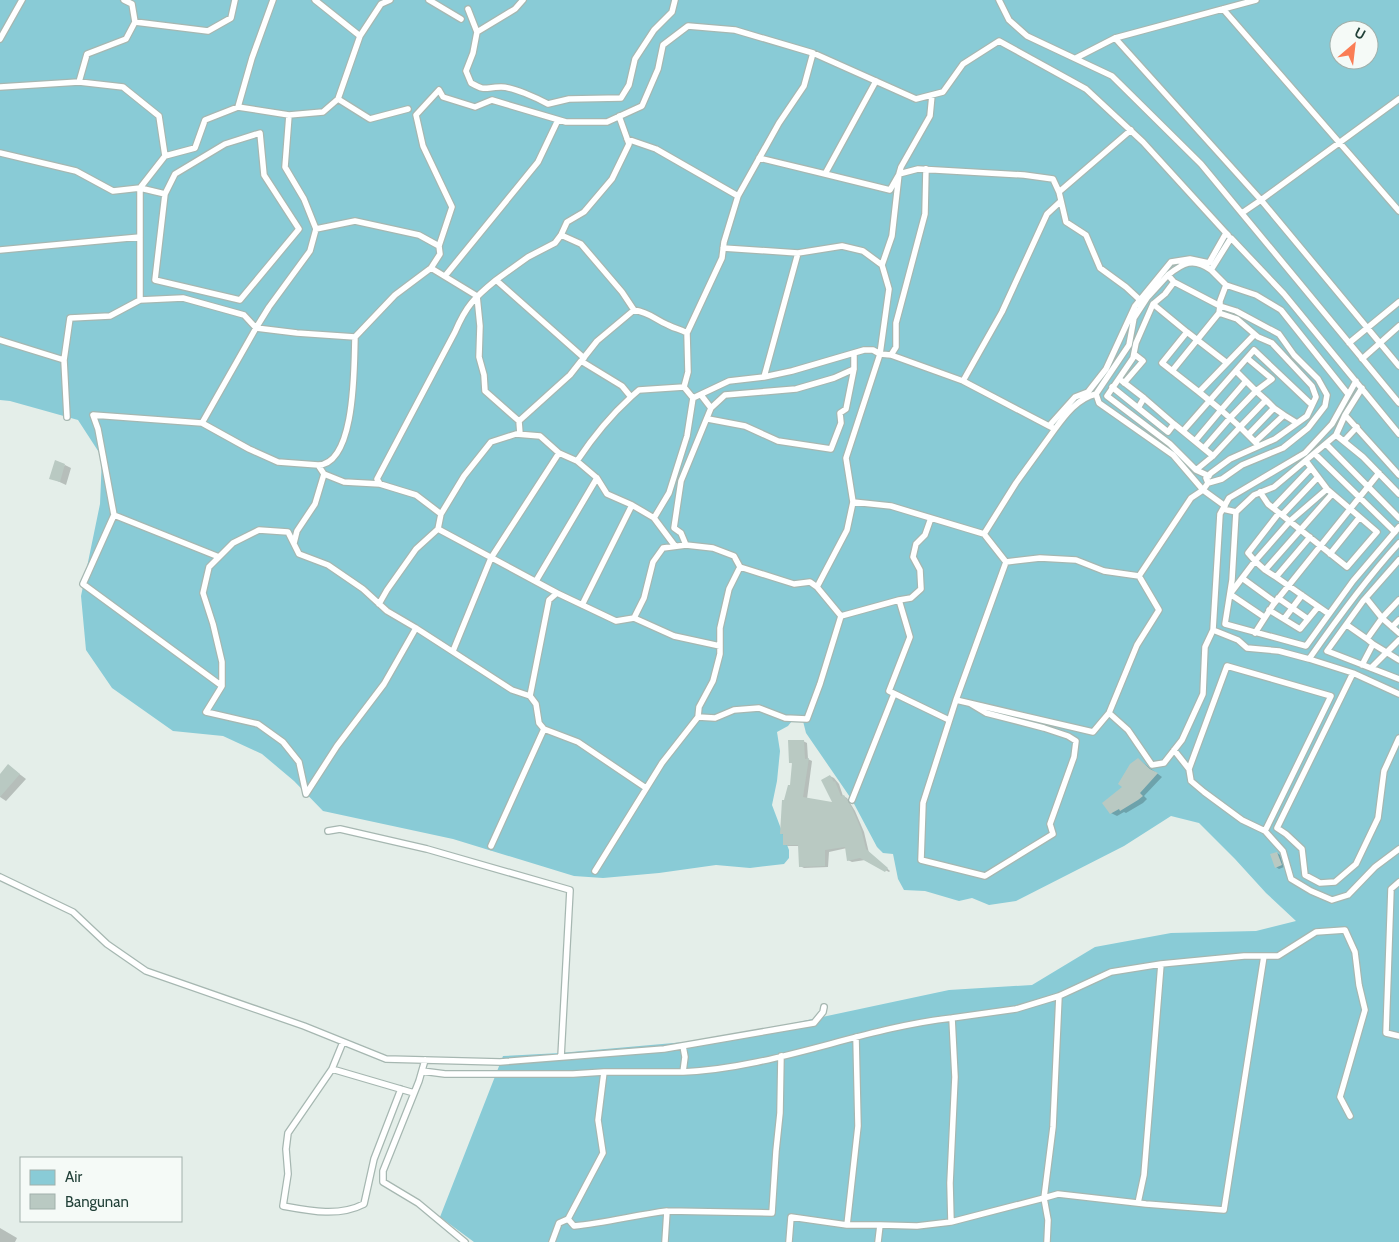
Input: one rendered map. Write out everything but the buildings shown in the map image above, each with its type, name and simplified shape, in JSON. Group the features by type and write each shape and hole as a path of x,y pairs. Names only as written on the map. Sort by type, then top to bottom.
{"lane":[{"path":"0,39 22,0"},
{"path":"79,82 87,54 126,39 135,22 132,4 124,0"},
{"path":"135,22 208,31 231,18 235,0"},
{"path":"238,107 252,58 274,0"},
{"path":"314,0 360,36"},
{"path":"140,300 140,188 166,156 195,148 205,120 238,107 289,116 324,112 338,99 360,36 381,4 390,0"},
{"path":"429,0 461,19"},
{"path":"477,32 515,9 523,0"},
{"path":"468,9 477,32 473,52 466,71 471,84 484,90 502,87 533,96 548,104 569,99 621,98 629,85 635,58 654,30 672,12 676,0"},
{"path":"1000,0 1009,20 1027,36 1112,76 1201,164 1399,403"},
{"path":"1076,58 1115,38 1256,0"},
{"path":"1223,9 1399,211"},
{"path":"222,686 83,584 114,515 98,429 93,416 202,423 249,449 278,462 325,465 338,453 346,436 353,390 355,337 395,295 431,268 440,254 439,246 452,207 423,146 416,115 439,90 443,97 475,107 492,100 566,122 607,122 642,106 658,69 663,45 688,26 735,30 813,53 916,99 943,92 963,64 999,41 1086,89 1131,130 1284,294 1399,434"},
{"path":"1115,38 1261,200 1399,366"},
{"path":"684,386 688,372 687,333 722,258 723,248 738,196 779,123 804,86 813,53"},
{"path":"825,174 876,81"},
{"path":"0,87 79,82 123,88 159,116 166,156"},
{"path":"759,158 890,190 909,151 930,116 932,95"},
{"path":"338,99 370,119 408,109"},
{"path":"1242,213 1399,99"},
{"path":"202,423 269,307 310,251 316,228 304,199 285,167 289,116"},
{"path":"380,484 377,479 464,312 477,296 496,280 528,257 554,243 562,235 567,222 584,212 612,179 629,144 619,116"},
{"path":"445,276 538,162 558,120"},
{"path":"1060,192 1131,130"},
{"path":"260,133 264,175 299,229 240,300 155,280 164,194 175,174 225,144 260,133"},
{"path":"627,139 656,149 738,196"},
{"path":"0,153 76,171 113,191 140,188 164,194"},
{"path":"899,174 918,169 1024,175 1053,179 1060,192 1066,222 1086,235 1100,268 1140,300"},
{"path":"891,355 896,347 896,323 925,214 926,170"},
{"path":"817,587 847,530 853,502 846,458 880,354 889,289 882,265 892,236 899,174"},
{"path":"963,381 1002,312 1047,214 1061,200"},
{"path":"316,228 355,221 419,235 439,246"},
{"path":"984,534 1052,428 1075,397 1088,392 1106,369 1135,306 1171,262 1190,259 1209,263 1226,233"},
{"path":"562,235 581,244 622,292 634,310 647,312 669,326 687,333"},
{"path":"0,250 140,237"},
{"path":"1211,270 1231,238"},
{"path":"723,248 798,253 842,246 863,251 882,265"},
{"path":"764,376 798,253"},
{"path":"1052,428 1086,396 1096,394 1129,346 1134,318 1147,298 1181,264 1191,262 1206,266 1226,285 1256,295 1281,310 1348,394"},
{"path":"431,268 477,296"},
{"path":"1138,576 1191,498 1203,490 1208,483 1222,479 1242,465 1283,448 1308,428 1324,406 1327,395 1318,379 1294,355 1279,334 1236,311 1220,306 1174,282 1168,275"},
{"path":"496,280 582,359 622,386 631,397"},
{"path":"1174,282 1165,294 1153,304 1136,343 1133,358 1106,396 1170,444 1196,470 1208,476"},
{"path":"1172,371 1219,313 1220,301 1226,285"},
{"path":"477,296 480,326 479,357 484,375 485,391 519,421 520,434"},
{"path":"66,417 64,360 70,318 110,316 140,300 183,298 244,315 256,328 355,337"},
{"path":"1349,343 1399,302"},
{"path":"1153,304 1227,363"},
{"path":"519,421 570,375 597,341 634,310"},
{"path":"1208,483 1206,478 1230,459 1257,444 1275,439 1307,416 1316,397 1312,386 1272,343 1258,338 1237,319 1219,313"},
{"path":"1362,359 1399,326"},
{"path":"1187,332 1162,363 1222,410 1257,444"},
{"path":"1199,392 1254,334"},
{"path":"0,340 64,360"},
{"path":"693,398 701,396 729,381 792,371 854,353 873,350 880,354 891,355 963,381 1052,428"},
{"path":"1184,431 1254,350 1312,405"},
{"path":"708,419 745,426 778,441 831,449 841,423 840,413 846,409 854,369 854,353"},
{"path":"1124,383 1144,361 1134,354"},
{"path":"1204,448 1256,391 1272,379 1247,358"},
{"path":"686,545 681,534 674,528 682,481 711,408 725,396 796,389 834,378 854,369"},
{"path":"1236,371 1274,408 1297,423"},
{"path":"1119,378 1213,456"},
{"path":"1196,441 1246,380"},
{"path":"1109,713 1128,730 1152,765 1164,763 1182,740 1204,694 1205,647 1213,630 1220,514 1229,498 1305,453 1332,424 1356,381"},
{"path":"577,460 615,411 639,390 684,386"},
{"path":"654,518 669,493 687,436 693,398 684,386"},
{"path":"1112,388 1168,432 1174,424"},
{"path":"1315,454 1359,497 1397,530 1353,581 1306,646 1225,624 1232,580 1236,512 1254,495 1274,487 1326,444 1336,434 1362,388"},
{"path":"1096,394 1099,402 1173,455 1203,490 1224,508 1236,512"},
{"path":"701,396 711,408"},
{"path":"1138,408 1144,398"},
{"path":"1196,470 1213,456 1266,400"},
{"path":"1248,436 1274,408"},
{"path":"1257,444 1284,415"},
{"path":"1345,416 1399,475"},
{"path":"1344,441 1357,427"},
{"path":"379,604 416,549 438,529 441,514 464,476 491,442 520,434 540,436 559,453 577,460 597,478 607,494 632,505 654,518 675,546"},
{"path":"1336,434 1364,457 1399,494"},
{"path":"1326,444 1399,518"},
{"path":"453,651 492,558 559,453"},
{"path":"1260,492 1273,508 1347,567 1377,532 1330,491 1306,461"},
{"path":"318,465 324,474 344,482 380,484 416,495 441,514"},
{"path":"1273,508 1311,468"},
{"path":"1339,478 1349,468"},
{"path":"1254,633 1276,600 1379,473"},
{"path":"294,543 297,531 315,504 324,474"},
{"path":"1318,477 1280,514 1248,553 1265,570 1329,614"},
{"path":"536,581 597,478"},
{"path":"1230,594 1254,561 1290,522 1330,491"},
{"path":"1265,570 1330,491"},
{"path":"853,502 891,506 984,534 1006,562"},
{"path":"582,605 632,505"},
{"path":"114,515 219,557"},
{"path":"841,616 910,598 921,589 920,570 913,557 916,544 926,535 931,518"},
{"path":"1330,554 1360,518"},
{"path":"438,529 582,605 616,620 634,618 674,636 720,646"},
{"path":"416,628 384,684 337,746 306,794 299,762 283,742 258,724 206,712 222,686 222,662 213,624 202,593 209,567 233,543 259,530 288,532 299,554 328,565 363,589 387,610 416,628 453,651 512,690 530,696 536,704 539,723 544,729 578,742 646,788"},
{"path":"1276,577 1310,538"},
{"path":"1309,659 1378,566 1399,544"},
{"path":"634,618 644,598 653,562 663,548 686,545 712,548 734,556 740,566 794,584 810,582 817,587 841,616"},
{"path":"956,700 1093,732 1109,713 1137,644 1159,610 1138,576 1104,571 1076,560 1040,558 1006,562"},
{"path":"971,704 986,713 1044,728 1068,736 1076,741 1074,756 1050,824 1053,834 985,876 921,860 922,803 949,720 1006,562"},
{"path":"1398,563 1366,598 1327,651 1399,679"},
{"path":"595,872 662,763 698,718 699,707 713,681 720,654 720,628 729,589 740,566"},
{"path":"1242,578 1308,619"},
{"path":"530,696 549,600 557,592"},
{"path":"1230,594 1264,617"},
{"path":"1284,619 1302,595"},
{"path":"1366,598 1382,618 1399,633"},
{"path":"899,600 910,637 889,691 949,720"},
{"path":"1367,639 1382,618 1399,600"},
{"path":"1269,610 1300,629 1318,607"},
{"path":"698,718 715,718 734,710 759,708 785,718 807,719 841,616"},
{"path":"1392,627 1399,620"},
{"path":"1346,625 1399,660"},
{"path":"1213,630 1238,640 1247,648 1279,651 1309,659 1353,673 1399,694"},
{"path":"1371,668 1399,640"},
{"path":"1362,665 1374,644"},
{"path":"1265,831 1331,696 1227,666 1189,768 1191,781 1242,820 1265,831 1283,851 1291,879 1310,891 1332,900 1348,895 1375,867 1399,849"},
{"path":"1353,673 1277,828 1302,849 1305,876 1320,883 1335,882 1356,864 1378,818 1384,771 1399,738"},
{"path":"852,800 894,694"},
{"path":"491,846 544,729"},
{"path":"1174,750 1189,768"},
{"path":"328,831 340,829 427,849 570,890 561,1057"},
{"path":"0,877 73,912 107,944 146,971 304,1026 386,1059 500,1062 664,1049 814,1023 823,1012 824,1007"},
{"path":"1399,882 1391,889 1386,1034 1399,1036"},
{"path":"422,1071 445,1074 556,1074 683,1072 734,1067 926,1021 1016,1009 1059,996 1111,972 1162,964 1278,956 1316,932 1345,930 1354,952 1365,1010 1340,1097 1350,1116"},
{"path":"789,1242 791,1217 847,1225 917,1226 952,1222 1058,1194 1224,1210 1264,956"},
{"path":"1138,1203 1144,1175 1162,964"},
{"path":"1047,1242 1048,1220 1044,1198 1052,1127 1059,996"},
{"path":"952,1018 955,1077 950,1183 952,1222"},
{"path":"847,1225 858,1126 856,1037"},
{"path":"343,1042 332,1069 288,1133 286,1149 288,1174 283,1206 318,1213 354,1210 364,1204 374,1159 401,1089"},
{"path":"683,1046 685,1057 683,1072"},
{"path":"568,1219 574,1226 667,1211 772,1213 780,1114 781,1056"},
{"path":"425,1060 383,1171 383,1182 418,1204 465,1242"},
{"path":"332,1069 414,1093"},
{"path":"552,1242 559,1223 568,1219 603,1153 598,1120 604,1072"},
{"path":"665,1242 667,1211"},
{"path":"878,1242 880,1225"}],"water":[{"path":"0,0 1399,0 1399,1242 474,1242 440,1217 503,1056 719,1039 949,990 1032,985 1095,947 1171,933 1256,931 1296,921 1266,893 1199,823 1171,816 1124,846 1016,901 989,905 972,898 959,901 925,891 904,890 898,879 893,854 883,853 877,847 852,800 806,733 802,717 795,717 788,726 777,732 780,751 772,805 789,850 789,858 784,864 750,868 716,865 603,878 574,876 453,839 323,811 294,781 262,754 223,736 173,731 112,688 86,650 81,596 100,504 102,457 78,420 10,401 0,400"}]}
